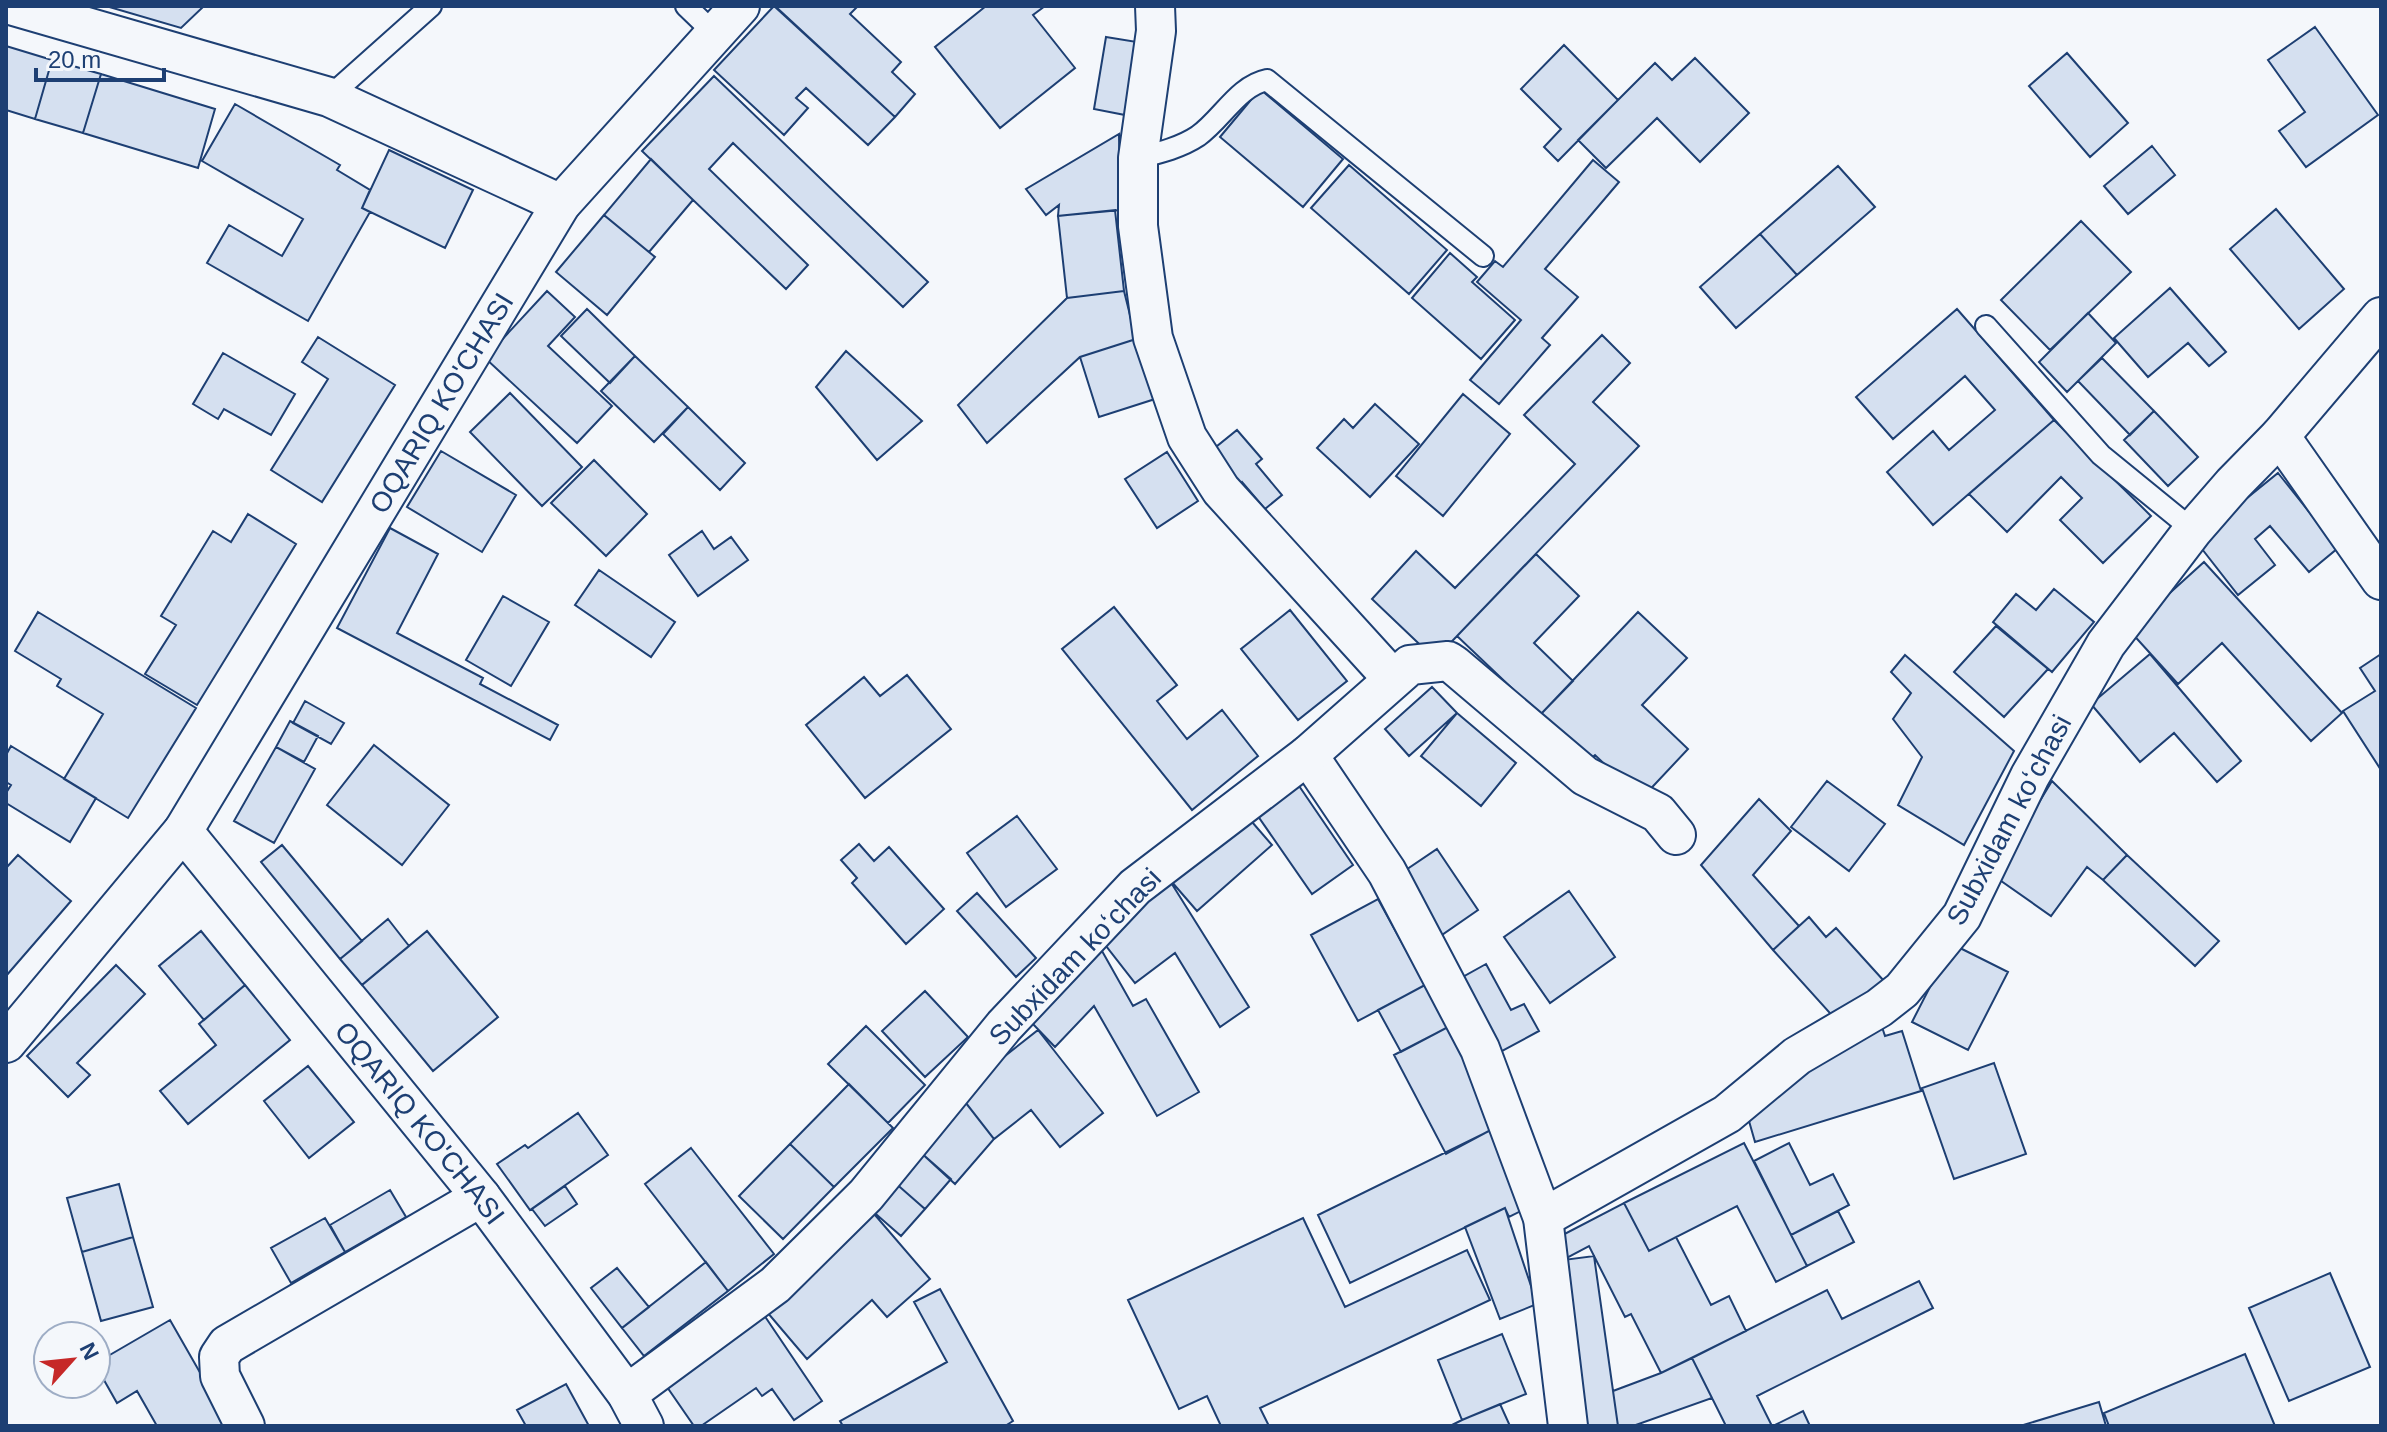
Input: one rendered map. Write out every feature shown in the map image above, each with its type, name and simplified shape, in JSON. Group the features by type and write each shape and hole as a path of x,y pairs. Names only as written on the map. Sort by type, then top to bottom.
{"street":[{"path":"14,6 57,12 329,97 561,204"},
{"name":"OQARIQ KO'CHASI","path":"6,1043 183,831 561,204 740,6"},
{"path":"1155,6 1156,31 1138,158 1138,226 1153,338 1187,437 1221,490 1393,679"},
{"name":"Subxidam koʻchasi","path":"1543,1218 1727,1114 1797,1056 1879,1008 1902,990 1962,916 2030,776 2106,644 2193,530 2280,436 2381,317"},
{"path":"2280,436 2381,580"},
{"name":"Subxidam koʻchasi","path":"636,1410 775,1285 866,1195 1004,1026 1135,887 1308,755 1410,665 1448,661 1585,776 1658,813 1676,835"},
{"path":"1308,755 1387,872 1480,1049 1543,1218 1568,1426"},
{"name":"OQARIQ KO'CHASI","path":"183,831 481,1197 636,1410"},
{"path":"245,1426 220,1376 219,1357 227,1345 481,1197"}],"lane":[{"path":"329,97 431,6"},
{"path":"686,6 714,33"},
{"path":"1138,158 1173,149 1198,136 1254,83 1267,80 1483,256"},
{"path":"1986,326 2101,455 2193,530"}],"building":[{"path":"106,6 204,6 181,28"},
{"path":"774,6 895,117 868,145 806,88 796,98 808,108 784,135 714,70"},
{"path":"775,6 858,6 850,14 901,62 892,72 915,94 895,117"},
{"path":"986,6 1045,6 1033,15 1075,68 1000,128 935,47"},
{"path":"2315,27 2378,115 2306,167 2279,131 2305,112 2268,60"},
{"path":"1106,37 1137,42 1125,115 1094,109"},
{"path":"1564,45 1618,100 1558,161 1544,147 1561,129 1521,89"},
{"path":"6,46 52,60 35,119 6,110"},
{"path":"2067,53 2128,123 2090,157 2029,86"},
{"path":"1695,58 1749,113 1700,162 1657,118 1606,168 1578,140 1655,63 1672,80"},
{"path":"52,60 101,74 83,133 35,119"},
{"path":"101,74 215,109 198,168 83,133"},
{"path":"714,76 928,282 903,307 733,143 709,169 808,265 786,289 642,151"},
{"path":"1260,89 1343,159 1303,207 1220,137"},
{"path":"235,104 340,165 337,170 370,190 362,208 370,212 308,321 207,263 229,225 282,256 303,219 202,161"},
{"path":"1119,134 1120,210 1058,216 1059,205 1046,215 1026,189"},
{"path":"2152,146 2175,175 2128,214 2104,186"},
{"path":"389,150 473,190 445,248 362,208"},
{"path":"651,159 693,200 649,252 604,215"},
{"path":"1593,160 1619,182 1545,269 1578,297 1542,338 1550,345 1499,404 1470,380 1521,320 1477,282 1495,261 1503,267"},
{"path":"1349,165 1447,250 1409,294 1311,208"},
{"path":"1838,166 1875,207 1797,275 1760,234"},
{"path":"2276,209 2344,289 2299,329 2230,249"},
{"path":"1115,210 1124,291 1067,298 1058,216"},
{"path":"604,215 655,257 607,315 556,272"},
{"path":"2081,221 2131,272 2050,350 2001,300"},
{"path":"1760,234 1797,275 1736,328 1700,287"},
{"path":"1450,253 1477,277 1472,282 1515,320 1481,359 1412,298"},
{"path":"2170,288 2226,352 2209,366 2188,343 2148,377 2114,338"},
{"path":"547,291 575,317 548,346 612,406 577,443 485,358"},
{"path":"1124,291 1136,339 1080,357 987,443 958,405 1067,298"},
{"path":"587,309 635,356 610,383 561,336"},
{"path":"1957,309 2054,420 1933,525 1887,472 1933,431 1949,450 1995,410 1965,376 1893,439 1856,397"},
{"path":"2088,313 2116,343 2067,392 2039,362"},
{"path":"1602,335 1630,363 1593,402 1639,446 1435,659 1372,599 1416,551 1455,588 1575,464 1524,415"},
{"path":"318,337 395,385 322,502 271,470 328,379 302,362"},
{"path":"1136,339 1155,399 1099,417 1080,357"},
{"path":"846,351 922,421 877,460 816,387"},
{"path":"223,353 295,394 271,435 224,409 218,419 193,404"},
{"path":"635,356 688,407 654,442 601,391"},
{"path":"2102,358 2154,411 2130,435 2078,381"},
{"path":"510,393 582,467 542,506 470,432"},
{"path":"1463,394 1510,434 1443,516 1396,476"},
{"path":"1375,404 1419,444 1370,497 1317,448 1344,419 1353,428"},
{"path":"688,407 745,463 720,490 663,434"},
{"path":"2154,411 2198,457 2168,486 2124,440"},
{"path":"2054,420 2151,516 2103,563 2060,520 2082,498 2061,477 2007,532 1969,494"},
{"path":"1237,430 1262,459 1256,464 1282,495 1265,509 1242,482 1239,485 1211,451"},
{"path":"441,451 516,495 482,552 407,507"},
{"path":"1167,452 1198,501 1157,528 1125,479"},
{"path":"594,460 647,514 606,556 551,503"},
{"path":"2278,473 2338,548 2309,572 2270,526 2255,539 2275,565 2238,595 2195,540"},
{"path":"248,514 296,544 197,705 145,674 176,625 161,616 213,531 231,542"},
{"path":"390,528 438,554 397,633 483,678 480,684 558,725 550,740 337,628"},
{"path":"702,531 714,549 731,537 748,560 698,596 669,555"},
{"path":"1536,554 1579,596 1534,643 1573,681 1540,715 1457,636"},
{"path":"2204,562 2342,713 2311,741 2222,643 2178,684 2129,630"},
{"path":"599,570 675,622 651,657 575,605"},
{"path":"2054,589 2094,622 2052,672 1993,622 2016,594 2036,610"},
{"path":"503,596 549,622 511,686 466,660"},
{"path":"1114,607 1177,685 1157,701 1187,739 1222,710 1258,756 1192,810 1062,649"},
{"path":"1290,610 1347,681 1298,720 1241,649"},
{"path":"38,612 196,708 128,818 64,779 103,714 57,686 61,679 15,651"},
{"path":"1638,612 1687,658 1642,705 1688,749 1641,799 1595,755 1588,761 1540,715"},
{"path":"1996,626 2048,669 2004,717 1954,672"},
{"path":"2150,654 2241,761 2217,782 2174,733 2140,762 2091,704"},
{"path":"2381,654 2381,770 2343,711 2375,691 2360,668"},
{"path":"1905,655 2014,751 1964,845 1898,805 1922,757 1893,719 1911,693 1891,672"},
{"path":"907,675 951,729 865,798 806,725 864,677 880,696"},
{"path":"1432,687 1457,713 1409,756 1385,729"},
{"path":"305,701 344,723 331,744 293,723"},
{"path":"1457,713 1516,763 1481,806 1421,756"},
{"path":"290,721 318,736 304,762 276,747"},
{"path":"374,745 449,805 402,865 327,805"},
{"path":"11,746 96,798 70,842 6,803 6,793 11,785 6,782 6,755"},
{"path":"276,747 315,769 274,843 234,821"},
{"path":"1295,780 1353,865 1312,894 1253,809"},
{"path":"1827,781 1885,824 1849,871 1791,827"},
{"path":"2052,781 2127,855 2103,880 2087,867 2051,916 1994,876"},
{"path":"1759,799 1791,831 1753,875 1799,926 1773,950 1701,865"},
{"path":"1246,815 1272,845 1197,911 1171,881"},
{"path":"1017,816 1057,869 1006,907 967,853"},
{"path":"859,844 874,861 889,847 944,909 906,944 852,883 857,878 841,860"},
{"path":"282,845 362,941 340,959 261,862"},
{"path":"1437,849 1478,910 1436,939 1394,878"},
{"path":"18,855 71,901 6,976 6,868"},
{"path":"2127,855 2219,941 2195,966 2103,880"},
{"path":"1170,881 1249,1007 1220,1027 1175,953 1135,983 1103,942"},
{"path":"1569,891 1615,957 1550,1003 1504,937"},
{"path":"977,893 1036,958 1016,977 957,911"},
{"path":"1378,899 1425,985 1358,1021 1311,935"},
{"path":"1809,917 1826,937 1836,928 1884,981 1838,1022 1773,950"},
{"path":"388,919 409,946 362,985 340,959"},
{"path":"201,931 245,985 204,1020 159,966"},
{"path":"427,931 498,1017 433,1071 362,985"},
{"path":"1952,944 2008,972 1968,1050 1912,1022"},
{"path":"1102,951 1133,1006 1146,999 1199,1092 1157,1116 1094,1006 1055,1047 1031,1022"},
{"path":"1486,964 1511,1010 1524,1004 1539,1031 1491,1057 1452,983"},
{"path":"116,965 145,994 77,1063 90,1075 68,1097 27,1056"},
{"path":"245,985 290,1040 188,1124 160,1091 216,1045 199,1024"},
{"path":"1425,985 1448,1027 1401,1052 1378,1010"},
{"path":"925,991 968,1037 925,1077 882,1031"},
{"path":"866,1026 925,1085 888,1123 828,1064"},
{"path":"1448,1027 1500,1125 1446,1154 1394,1055"},
{"path":"1882,1027 1885,1036 1902,1031 1921,1091 1755,1142 1749,1121 1809,1049"},
{"path":"1038,1030 1103,1113 1060,1147 1031,1110 994,1139 958,1093"},
{"path":"1994,1063 2026,1154 1954,1179 1922,1088"},
{"path":"308,1066 354,1122 309,1158 264,1101"},
{"path":"849,1084 893,1128 834,1187 790,1144"},
{"path":"963,1099 994,1139 955,1184 919,1151"},
{"path":"578,1113 608,1155 530,1210 497,1164 525,1145 528,1148"},
{"path":"1493,1129 1531,1206 1509,1217 1505,1208 1350,1283 1318,1215"},
{"path":"1744,1143 1807,1266 1776,1282 1737,1206 1649,1251 1624,1203"},
{"path":"1789,1143 1810,1185 1833,1174 1849,1205 1791,1235 1754,1161"},
{"path":"790,1144 834,1187 783,1239 739,1196"},
{"path":"691,1148 774,1254 728,1291 645,1184"},
{"path":"919,1151 951,1179 925,1209 893,1181"},
{"path":"893,1181 925,1209 901,1236 869,1208"},
{"path":"119,1184 133,1237 82,1252 67,1198"},
{"path":"565,1186 577,1204 545,1226 532,1209"},
{"path":"390,1190 406,1217 345,1252 330,1225"},
{"path":"1624,1203 1649,1251 1676,1237 1711,1305 1729,1296 1746,1331 1661,1373 1631,1314 1625,1317 1589,1246 1563,1260 1553,1240"},
{"path":"869,1208 930,1279 887,1317 872,1300 807,1359 767,1312"},
{"path":"1505,1208 1537,1304 1500,1319 1465,1227"},
{"path":"1838,1211 1854,1242 1807,1266 1791,1235"},
{"path":"325,1218 345,1252 291,1283 271,1248"},
{"path":"1303,1218 1345,1307 1467,1250 1490,1300 1260,1408 1269,1426 1221,1426 1207,1396 1179,1409 1128,1300"},
{"path":"133,1237 153,1307 101,1320 82,1252"},
{"path":"1594,1256 1618,1426 1586,1426 1563,1260"},
{"path":"706,1262 728,1291 644,1356 622,1328"},
{"path":"617,1268 649,1307 622,1328 591,1288"},
{"path":"2330,1273 2370,1367 2289,1401 2249,1308"},
{"path":"1919,1281 1933,1308 1757,1396 1772,1426 1726,1426 1692,1358 1827,1290 1842,1319"},
{"path":"940,1289 1013,1421 1005,1426 843,1426 840,1421 947,1362 914,1302"},
{"path":"764,1315 822,1401 794,1420 772,1389 762,1396 756,1388 701,1426 694,1426 665,1384"},
{"path":"170,1320 230,1425 157,1426 137,1391 117,1403 112,1394 112,1354"},
{"path":"1502,1334 1526,1394 1462,1420 1438,1360"},
{"path":"2245,1354 2275,1426 2109,1426 2104,1413"},
{"path":"1692,1358 1712,1398 1633,1426 1618,1426 1613,1391"},
{"path":"566,1384 589,1426 526,1426 517,1410"},
{"path":"2099,1402 2106,1426 2020,1426"},
{"path":"1500,1404 1510,1426 1450,1426 1462,1420"},
{"path":"1803,1411 1810,1426 1773,1426"}]}
